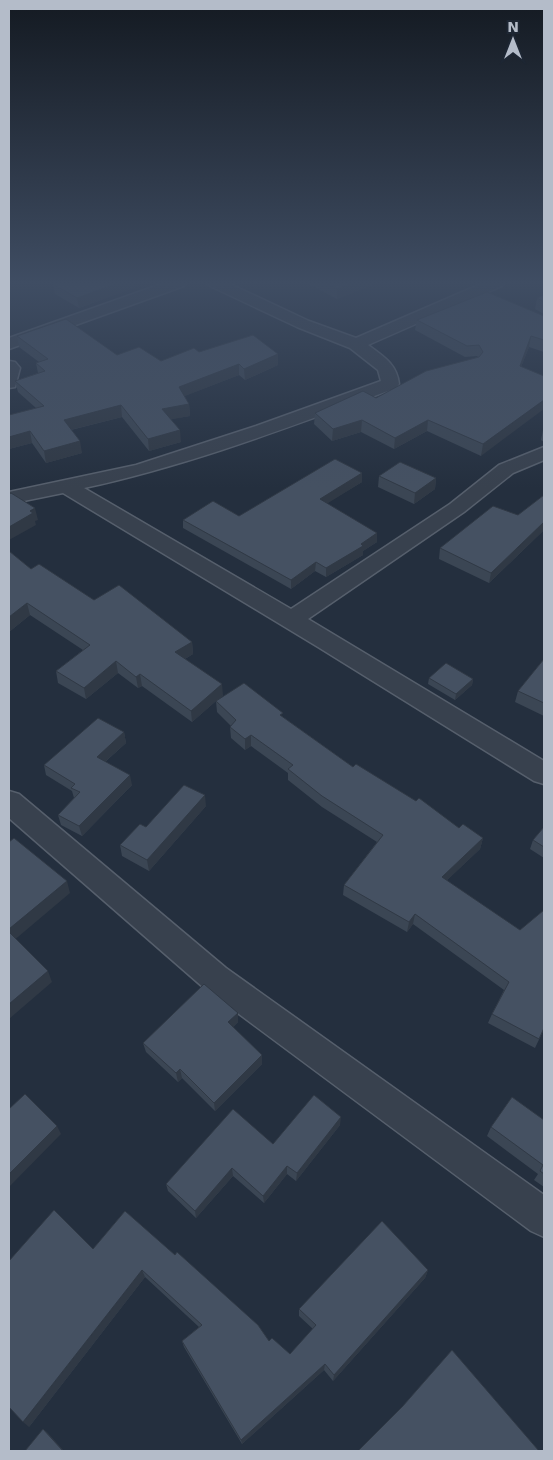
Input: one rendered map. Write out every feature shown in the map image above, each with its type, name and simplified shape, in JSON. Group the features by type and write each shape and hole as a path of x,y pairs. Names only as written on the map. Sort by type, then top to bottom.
{"street":[{"path":"9,498 115,476 263,430 398,382 389,375 385,367 365,351"},
{"path":"9,366 11,368 9,383"},
{"path":"291,620 457,508 506,469 544,453"},
{"path":"100,506 107,486 115,476"},
{"path":"66,486 544,774"},
{"path":"9,802 216,978 488,1175 544,1218"}],"building":[{"path":"37,351 112,351 117,355 128,351 145,351 161,361 186,351 274,351 278,354 244,369 239,364 179,387 189,404 162,409 180,430 148,439 121,405 64,420 80,441 44,451 30,431 9,437 9,415 44,406 15,381 45,371 36,363 48,359"},
{"path":"525,351 520,366 544,376 544,400 483,444 428,420 395,438 362,420 333,429 315,413 363,391 376,398 426,371 479,357 483,352"},
{"path":"335,459 362,473 320,499 377,533 361,544 363,546 326,568 316,562 291,580 183,520 213,501 239,516"},
{"path":"400,462 436,478 415,493 379,476"},
{"path":"11,493 35,508 30,511 33,513 9,527 9,494"},
{"path":"544,495 544,522 491,573 440,548 493,506 518,515"},
{"path":"9,551 31,569 39,564 94,600 119,585 192,642 175,652 222,684 191,711 140,674 136,677 116,661 84,688 56,671 90,645 27,603 9,617"},
{"path":"544,659 544,703 518,691"},
{"path":"446,663 473,679 456,694 429,678"},
{"path":"244,683 283,713 280,715 353,767 356,764 416,801 419,798 459,828 463,824 483,838 442,877 520,930 544,910 544,1028 539,1039 492,1014 509,982 415,914 409,922 344,885 383,835 322,796 288,769 293,765 251,735 245,739 230,727 236,720 216,701"},
{"path":"98,718 124,732 97,757 130,775 79,826 58,815 80,792 71,788 75,784 44,765"},
{"path":"184,785 205,795 147,860 120,845 140,824 146,827"},
{"path":"544,827 544,847 533,840"},
{"path":"14,838 67,881 9,929 9,842"},
{"path":"9,932 48,971 9,1004"},
{"path":"204,984 238,1013 228,1022 262,1055 214,1103 180,1069 176,1073 143,1043"},
{"path":"25,1094 57,1126 9,1174 9,1109"},
{"path":"314,1095 341,1117 297,1173 287,1166 263,1196 232,1168 195,1211 166,1184 233,1109 273,1144"},
{"path":"512,1097 544,1120 544,1174 540,1171 543,1165 491,1127"},
{"path":"54,1210 93,1249 125,1211 175,1255 177,1252 258,1325 269,1341 272,1338 290,1354 316,1325 299,1309 382,1221 428,1270 334,1375 325,1364 241,1440 182,1341 202,1325 142,1270 23,1422 9,1407 9,1261"},
{"path":"452,1350 539,1451 358,1451 402,1407"},
{"path":"43,1429 63,1451 25,1451"}]}
